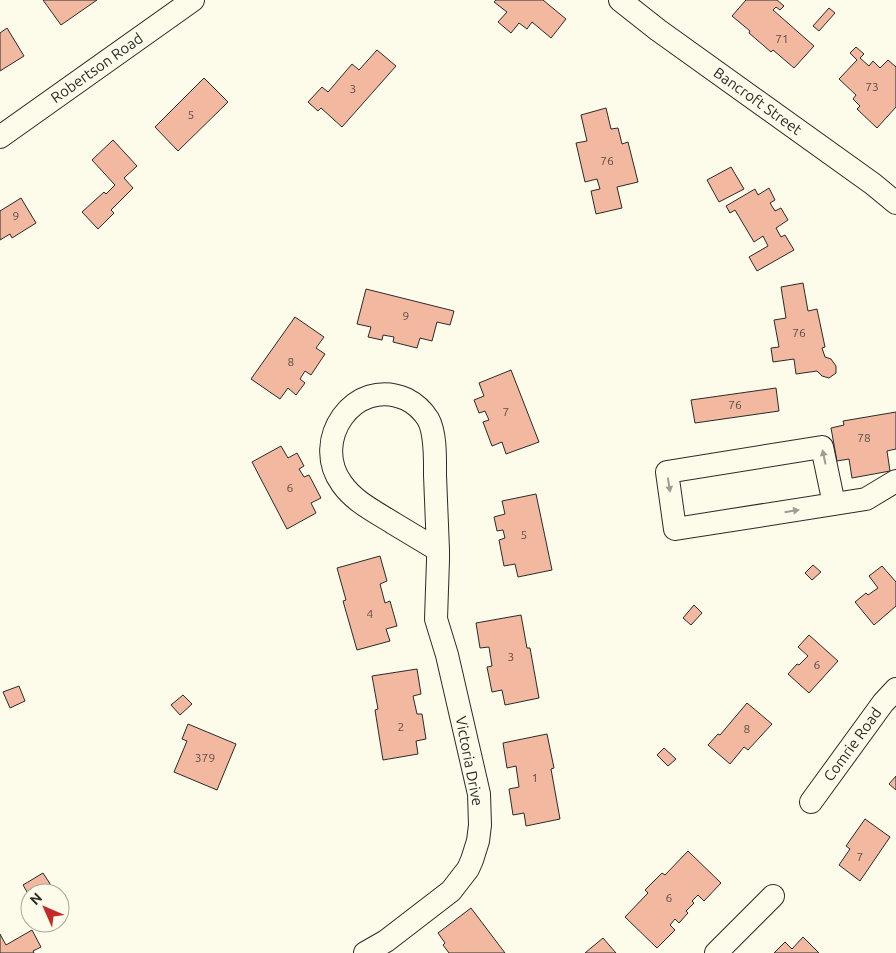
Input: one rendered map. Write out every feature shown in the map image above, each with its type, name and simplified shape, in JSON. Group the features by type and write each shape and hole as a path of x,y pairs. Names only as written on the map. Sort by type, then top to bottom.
{"street":[{"name":"Robertson Road","path":"0,137 193,0"},
{"name":"Bancroft Street","path":"620,0 658,30 865,178 896,203"},
{"name":"Victoria Drive","path":"365,953 392,947 451,891 468,869 476,851 480,825 479,794 436,618 438,550 432,428 420,409 409,400 397,395 385,394 362,399 341,418 335,430 332,460 336,475 348,492 361,504 438,550"},
{"path":"834,504 822,447 667,472 676,529 834,504 866,498 896,481"},
{"name":"Comrie Road","path":"812,802 883,703 896,689"},
{"path":"716,953 773,896"}],"building":[{"path":"43,0 97,0 61,25"},
{"path":"496,0 543,0 566,19 551,38 532,22 527,29 519,23 511,33 498,22 507,12 494,2"},
{"path":"746,0 777,0 784,6 780,10 776,7 773,10 814,46 794,68 773,50 771,52 732,16"},
{"path":"829,8 835,13 819,31 813,26"},
{"path":"7,28 24,56 0,71 0,33"},
{"path":"856,47 864,54 860,58 869,66 873,61 880,68 888,60 896,67 896,107 877,128 857,109 860,106 853,99 856,95 839,79 857,60 850,53"},
{"path":"377,50 396,66 342,127 321,108 318,111 308,102 322,87 328,92 352,64 359,70"},
{"path":"204,78 228,102 178,151 155,127"},
{"path":"606,108 611,129 618,128 622,144 628,142 638,182 617,187 622,208 596,214 591,191 600,189 597,179 585,182 576,143 587,141 581,115"},
{"path":"113,140 137,166 124,178 133,188 111,210 114,213 98,229 82,212 104,192 106,194 115,185 92,160"},
{"path":"731,167 744,189 719,202 707,180"},
{"path":"769,188 775,200 770,203 775,211 781,208 788,220 776,228 781,237 785,235 794,250 757,271 749,257 768,246 763,236 754,242 735,210 730,213 726,206 755,189 758,195"},
{"path":"21,198 36,223 12,238 10,234 0,240 0,211"},
{"path":"803,283 808,311 817,309 825,347 822,348 825,357 831,359 836,366 836,373 829,378 822,376 817,371 796,374 794,359 773,362 771,348 779,347 774,320 786,318 781,287"},
{"path":"366,289 454,311 450,325 437,322 432,341 420,338 417,348 393,342 394,337 383,335 382,340 368,337 371,327 357,324"},
{"path":"295,317 324,337 316,348 325,354 311,375 305,371 300,379 305,383 296,395 288,388 280,399 251,379"},
{"path":"511,370 539,442 506,454 502,442 492,446 483,422 489,420 485,411 479,413 474,400 484,396 479,383"},
{"path":"776,388 779,411 695,423 691,400"},
{"path":"896,412 896,449 887,451 890,471 852,478 849,459 837,461 831,428 844,425 843,421"},
{"path":"281,446 288,458 297,453 304,466 299,469 304,477 309,475 321,498 311,503 316,513 287,529 252,462"},
{"path":"536,494 552,570 518,577 515,564 504,566 499,540 505,538 503,530 497,531 494,517 505,514 502,501"},
{"path":"380,556 387,581 380,584 385,603 390,601 397,626 386,629 390,641 357,650 343,601 346,600 337,568"},
{"path":"813,565 821,572 812,580 805,573"},
{"path":"882,566 896,582 896,606 874,625 855,602 866,593 868,595 878,588 869,576"},
{"path":"694,605 702,613 691,625 683,618"},
{"path":"521,615 527,648 530,648 539,698 505,705 502,690 492,692 487,667 492,666 489,647 480,648 476,623"},
{"path":"809,635 838,661 809,693 788,674 808,656 798,647"},
{"path":"417,669 421,694 413,696 417,714 422,714 426,739 416,741 418,754 383,760 375,710 378,709 372,676"},
{"path":"19,686 25,701 10,708 3,692"},
{"path":"183,695 192,704 180,715 171,705"},
{"path":"747,703 772,724 748,750 744,747 730,764 708,745 718,734 720,735"},
{"path":"188,724 236,744 217,790 174,772 187,741 182,739"},
{"path":"547,734 554,768 551,769 560,819 526,826 524,813 513,815 509,789 519,787 516,766 507,768 503,743"},
{"path":"664,748 676,759 668,766 657,755"},
{"path":"896,776 896,790 889,784"},
{"path":"865,819 890,837 860,881 839,865 850,849 846,846"},
{"path":"688,851 721,883 704,901 698,895 692,901 694,903 686,911 688,913 679,923 675,919 670,925 675,930 657,948 625,917 648,893 645,890 662,873 665,875"},
{"path":"43,873 50,883 26,883"},
{"path":"471,908 505,953 449,953 438,933"},
{"path":"27,933 34,933 41,947 33,951 34,953 0,953 0,934 6,945"},
{"path":"803,937 819,953 774,953 785,942 792,949"},
{"path":"603,938 616,953 585,953"}]}
